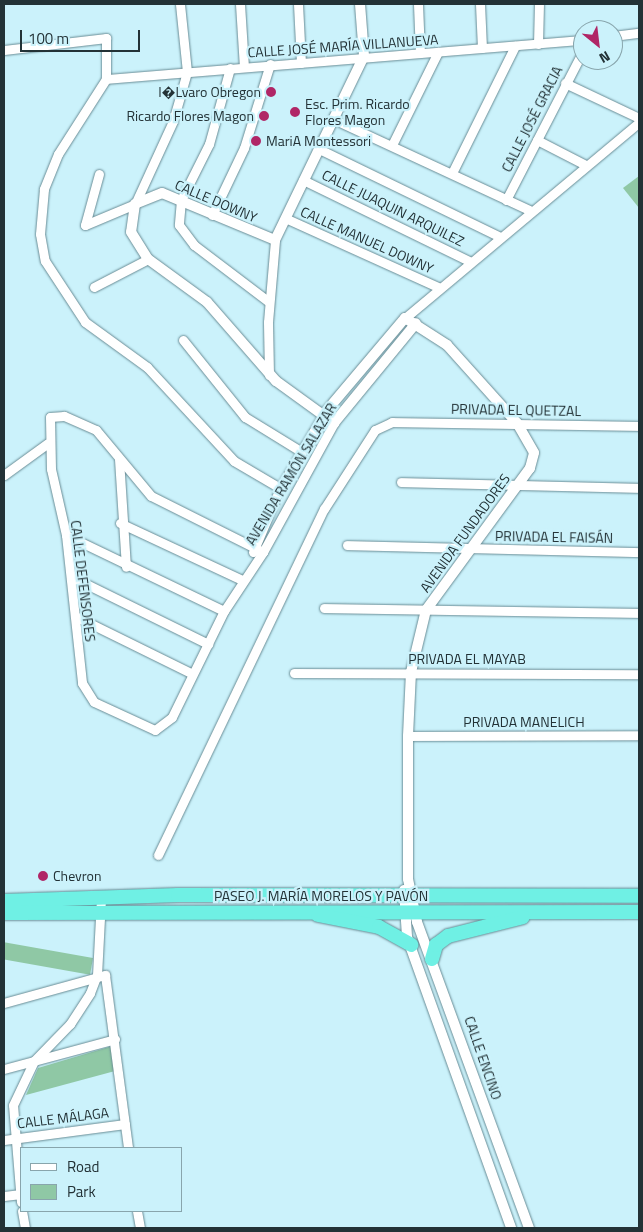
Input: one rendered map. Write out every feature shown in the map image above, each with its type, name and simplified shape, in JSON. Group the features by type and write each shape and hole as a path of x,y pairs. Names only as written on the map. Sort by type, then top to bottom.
{"highway":[{"name":"PASEO J. MARÍA MORELOS Y PAVÓN","path":"4,914 101,905 408,896 639,896"},
{"name":"PASEO J. MARÍA MORELOS Y PAVÓN","path":"4,901 409,912 639,912"},
{"path":"305,910 379,927 411,946"},
{"path":"432,959 436,945 448,936 542,912"}],"street":[{"path":"180,4 187,72 173,121 135,204 131,232 148,259 214,309 269,375 334,423"},
{"path":"240,4 244,67"},
{"path":"298,4 301,63"},
{"path":"269,375 269,302 275,240 364,56 360,4"},
{"path":"418,4 420,53"},
{"path":"480,4 482,48"},
{"path":"538,44 540,4"},
{"path":"623,35 639,34"},
{"path":"4,50 104,37 106,79 58,154 44,189 40,234 45,261 85,322 147,367 234,461 280,488"},
{"name":"CALLE JOSÉ MARÍA VILLANUEVA","path":"106,79 364,56 573,41"},
{"path":"452,173 514,46"},
{"path":"392,145 438,52"},
{"path":"212,215 244,148 270,64"},
{"path":"230,68 208,144 181,200 178,218 185,236 269,302"},
{"name":"CALLE JOSÉ GRACIA","path":"506,200 573,69"},
{"path":"565,83 639,120"},
{"path":"334,119 529,210"},
{"name":"AVENIDA RAMÓN SALAZAR","path":"254,561 252,547 280,488 323,415 405,318 438,287 471,262 529,210 639,120"},
{"path":"536,140 584,164"},
{"path":"319,149 500,237"},
{"name":"CALLE DOWNY","path":"100,174 82,222 93,224 155,194 181,200 212,215 275,240"},
{"name":"CALLE JUAQUIN ARQUILEZ","path":"303,180 471,262"},
{"name":"CALLE MANUEL DOWNY","path":"285,218 438,287"},
{"path":"94,287 148,259"},
{"name":"AVENIDA RAMÓN SALAZAR","path":"172,717 191,673 224,611 254,561 263,552 334,423 416,323 420,305"},
{"name":"AVENIDA FUNDADORES","path":"405,318 416,323 447,346 517,423 534,458 516,486 468,549 426,610 411,672 408,736 408,896"},
{"path":"183,340 245,417 302,452"},
{"name":"CALLE DEFENSORES","path":"119,459 96,430 64,416 50,417 48,443 66,535 84,690 94,702 150,730 160,729 172,717"},
{"name":"PRIVADA EL QUETZAL","path":"158,855 324,509 364,442 380,426 392,422 639,426"},
{"path":"4,475 48,443"},
{"path":"119,459 120,523 126,567"},
{"path":"119,459 151,496 263,552"},
{"path":"401,482 639,488"},
{"path":"120,523 242,580"},
{"path":"66,535 126,567 224,611"},
{"name":"PRIVADA EL FAISÁN","path":"348,546 639,552"},
{"path":"72,577 208,644"},
{"path":"324,608 639,613"},
{"path":"75,616 191,673"},
{"name":"PRIVADA EL MAYAB","path":"294,673 639,674"},
{"name":"PRIVADA MANELICH","path":"408,736 639,735"},
{"name":"CALLE ENCINO","path":"408,896 411,946 511,1228"},
{"path":"20,1193 8,1139 13,1105 34,1061 70,1024 97,976 101,905"},
{"name":"CALLE ENCINO","path":"409,912 432,959 529,1228"},
{"path":"4,1003 105,975 128,1147"},
{"path":"4,1069 115,1039"},
{"name":"CALLE MÁLAGA","path":"8,1139 125,1124"},
{"path":"4,1196 20,1197"},
{"path":"22,1212 25,1228"},
{"path":"137,1212 140,1228"}],"green space":[{"path":"639,176 639,208 623,188"},
{"path":"4,942 93,958 90,975 4,960"},
{"path":"112,1046 115,1071 26,1095 38,1068"}],"place":[{"name":"I�Lvaro Obregon","path":"271,92"},
{"name":"Esc. Prim. Ricardo Flores Magon","path":"295,112"},
{"name":"Ricardo Flores Magon","path":"264,116"},
{"name":"MariA Montessori","path":"256,141"},
{"name":"Chevron","path":"43,876"}]}
